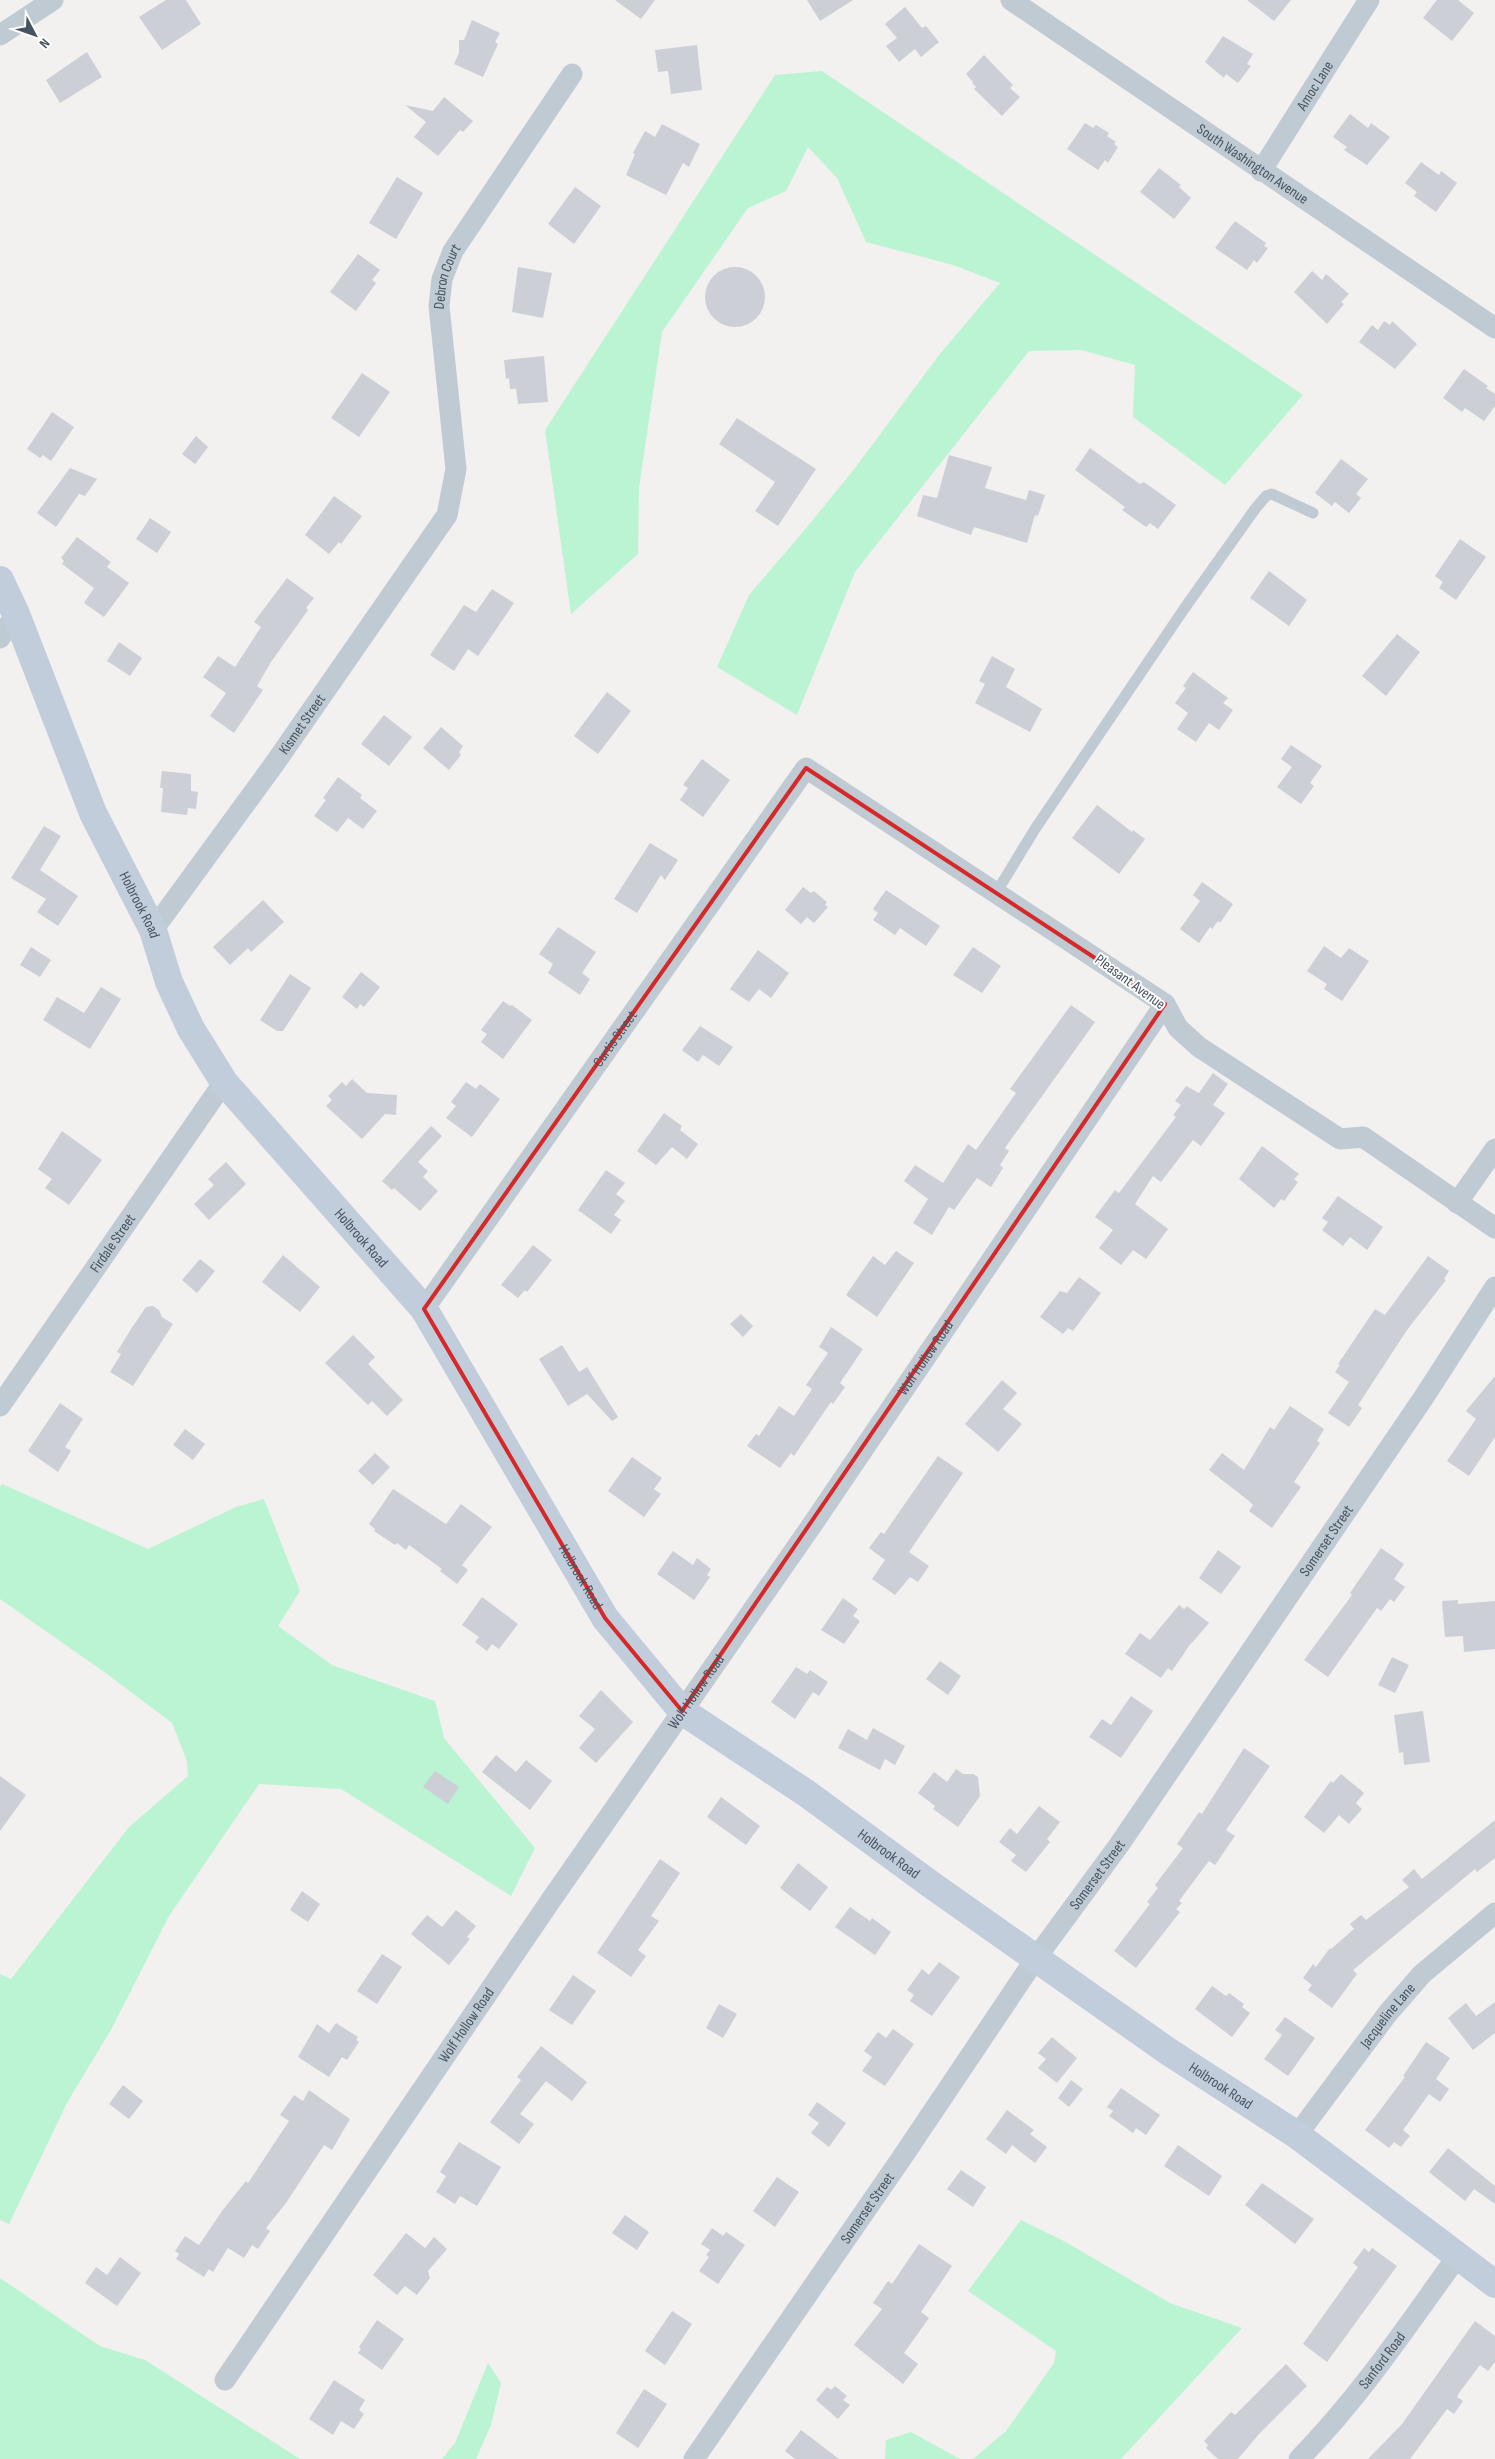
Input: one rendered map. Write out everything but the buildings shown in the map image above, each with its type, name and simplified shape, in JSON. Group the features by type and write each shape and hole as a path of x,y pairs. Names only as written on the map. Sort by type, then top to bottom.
{"street":[{"path":"0,35 53,0"},
{"name":"South Washington Avenue","path":"1011,0 1261,172 1495,328"},
{"name":"Amoc Lane","path":"1261,172 1369,0"},
{"name":"Debron Court","path":"447,515 456,469 439,306 442,279 453,251 572,74"},
{"name":"Kismet Street","path":"153,930 276,763 447,515"},
{"name":"Holbrook Road","path":"0,580 16,614 93,813 153,930 169,982 191,1028 224,1082 424,1309 605,1618 682,1710 806,1793 1170,2052 1297,2135 1495,2284"},
{"path":"0,638 16,614"},
{"name":"Pleasant Avenue","path":"806,768 1165,1004 1178,1028 1200,1047 1340,1139 1363,1137 1495,1228"},
{"name":"Curtis Street","path":"424,1309 806,768"},
{"name":"Wolf Hollow Road","path":"225,2380 682,1710 812,1525 1165,1004"},
{"name":"Firdale Street","path":"0,1406 224,1082"},
{"path":"1457,1203 1495,1149"},
{"name":"Somerset Street","path":"694,2459 901,2159 1036,1958 1119,1845 1424,1397 1495,1286"},
{"name":"Jacqueline Lane","path":"1297,2135 1388,2013 1422,1974 1495,1913"},
{"name":"Sanford Road","path":"1299,2459 1340,2415 1389,2353 1457,2256"}],"lane":[{"path":"996,893 1035,829 1184,609 1266,496 1272,494 1283,497 1313,513"}],"highlighted area":[{"path":"806,768 1165,1004 682,1711 605,1618 424,1309"}],"green space":[{"path":"822,71 1303,395 1225,485 1133,417 1135,365 1081,350 1029,351 855,572 797,715 717,667 749,595 855,468 939,355 1000,283 953,265 866,242 837,178 808,147 786,191 748,208 662,332 639,488 638,554 571,614 545,430 775,75"},
{"path":"2,1484 148,1549 236,1507 264,1499 300,1591 278,1626 332,1665 435,1701 444,1738 535,1848 511,1896 341,1789 259,1784 169,1916 112,2028 68,2101 9,2224 0,2220 0,1974 11,1979 129,1827 188,1776 187,1761 172,1723 107,1674 0,1599 0,1487"},
{"path":"1021,2220 1064,2241 1170,2303 1242,2328 1121,2459 973,2459 1006,2431 1054,2363 1056,2351 968,2291"},
{"path":"0,2278 100,2346 145,2360 300,2459 0,2459"},
{"path":"488,2363 501,2383 491,2425 476,2459 442,2459 455,2443"},
{"path":"911,2432 960,2459 885,2459 886,2440"}]}
